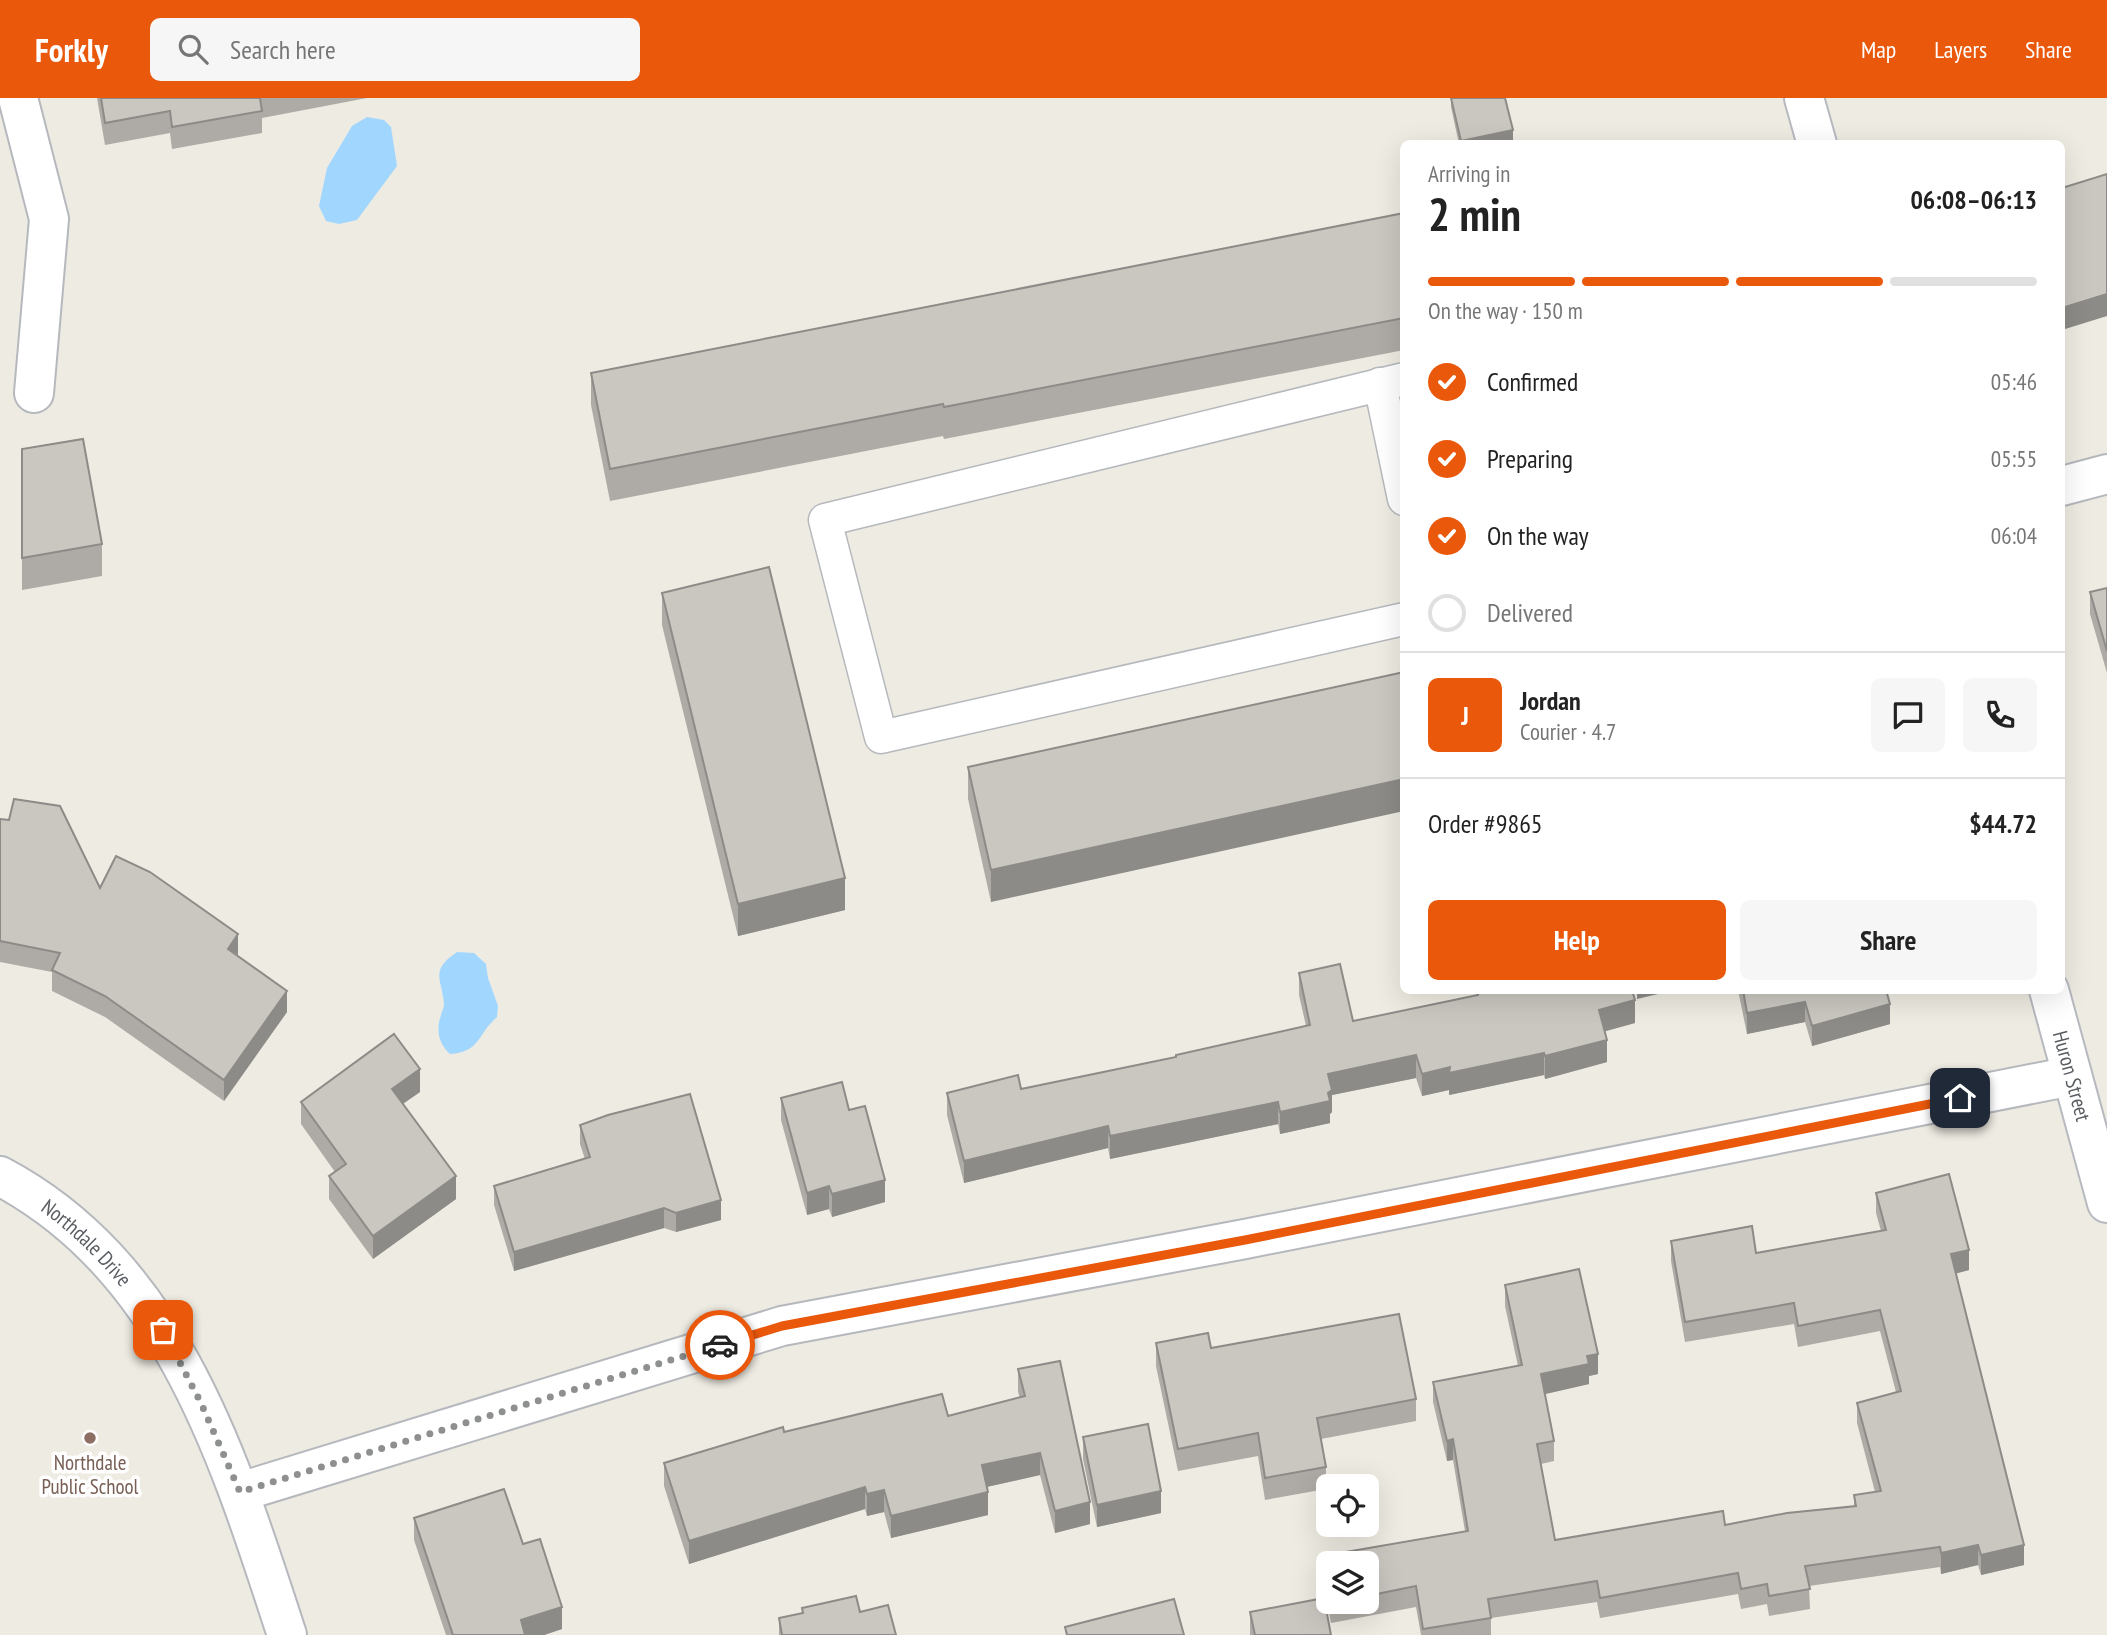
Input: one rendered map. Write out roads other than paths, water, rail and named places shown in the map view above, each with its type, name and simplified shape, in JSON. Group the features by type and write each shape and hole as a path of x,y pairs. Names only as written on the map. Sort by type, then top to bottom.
{"street":[{"path":"18,98 50,219 34,393"},
{"path":"1804,98 1816,140"},
{"path":"2065,484 2107,474"},
{"name":"Huron Street","path":"2050,994 2107,1203"},
{"path":"240,1492 782,1326 1245,1240 2072,1076"},
{"name":"Northdale Drive","path":"0,1175 75,1225 115,1265 163,1330 201,1403 240,1492 287,1635"}],"lane":[{"path":"1400,460 1392,382 825,520 881,737 1400,620"}],"water":[{"path":"367,117 384,120 391,127 397,166 357,220 339,224 326,221 319,206 327,168 352,126"},
{"path":"457,952 474,953 486,964 498,1006 497,1017 473,1046 460,1053 450,1054 439,1036 444,1004 439,975 443,964"}],"place":[{"name":"Northdale Public School","path":"90,1438"}]}
